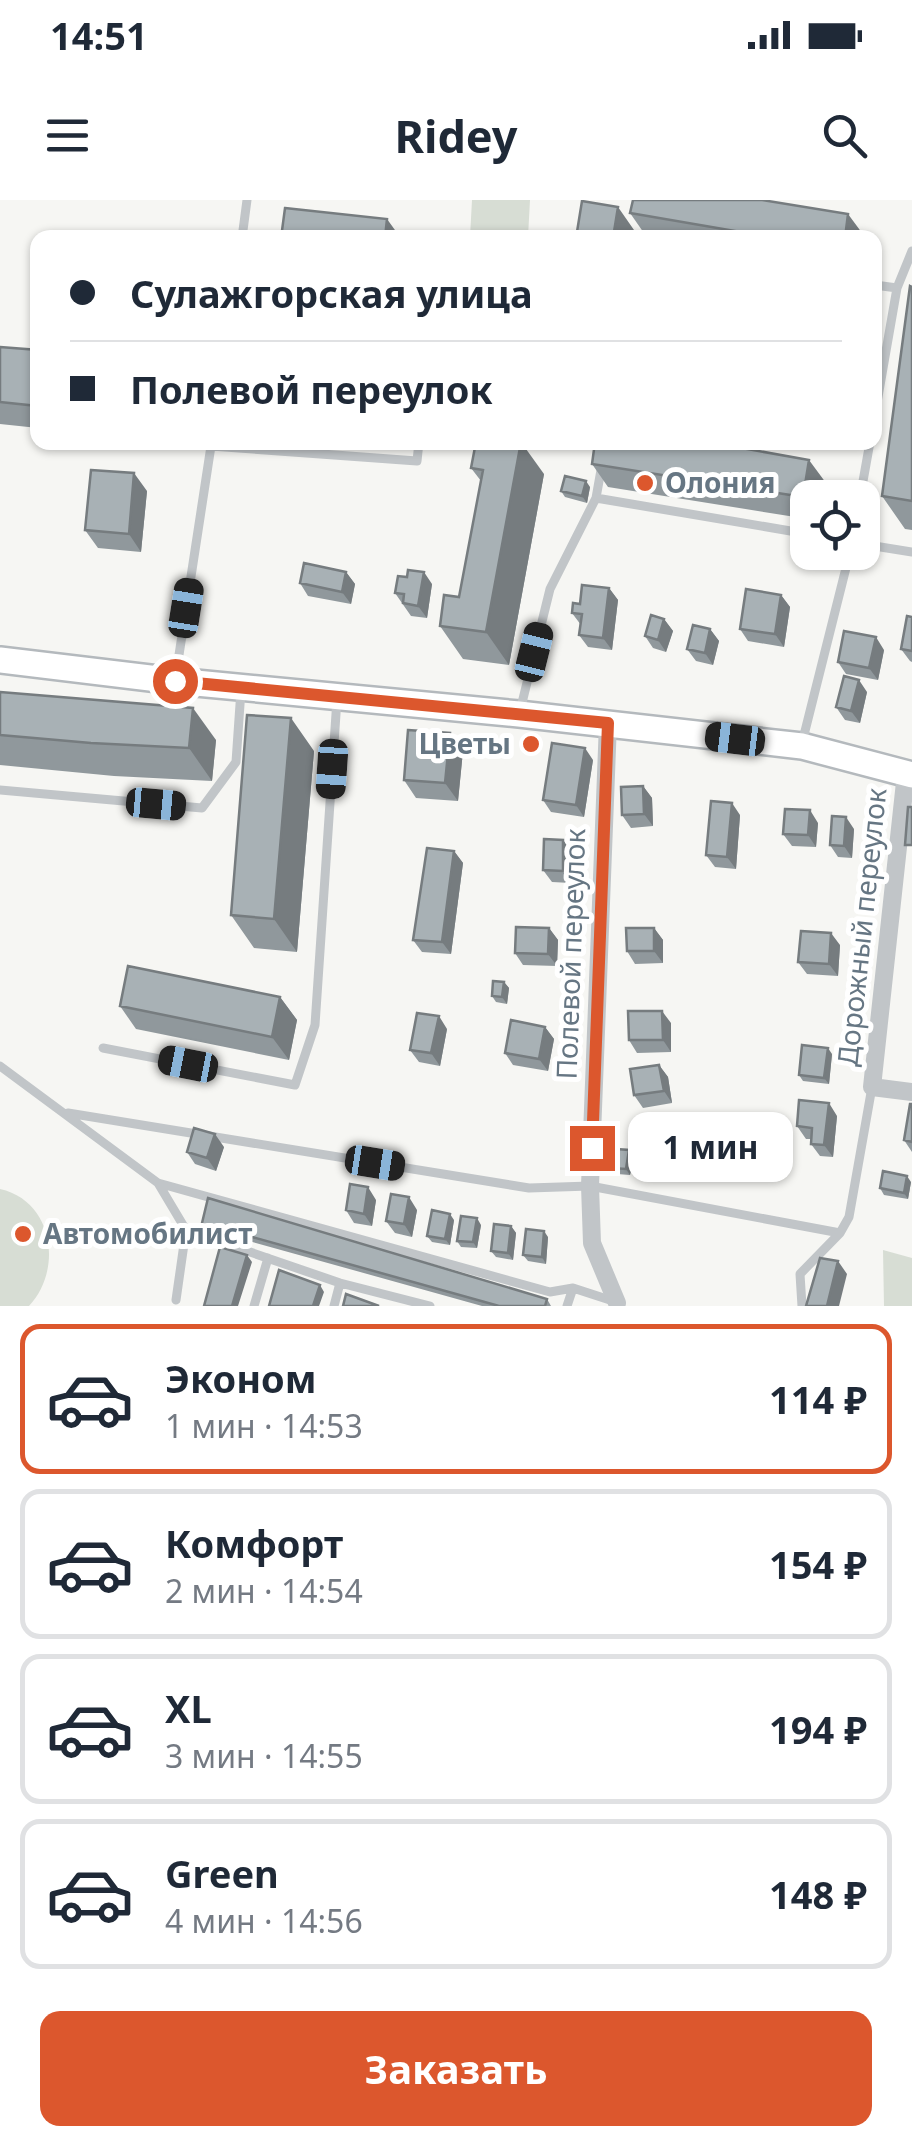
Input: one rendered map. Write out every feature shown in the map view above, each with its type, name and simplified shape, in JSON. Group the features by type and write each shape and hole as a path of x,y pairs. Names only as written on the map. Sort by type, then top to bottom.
{"main road":[{"path":"0,660 802,746 909,774"}],"street":[{"name":"Полевой переулок","path":"608,723 590,1186 592,1244 621,1304"},
{"name":"Дорожный переулок","path":"872,1087 909,774"},
{"path":"872,1087 912,1092"}],"lane":[{"path":"243,230 248,200"},
{"path":"882,374 897,288 912,251"},
{"path":"882,286 897,288"},
{"path":"175,681 211,450"},
{"path":"284,450 417,461 418,450"},
{"path":"519,714 550,589 596,498 605,450"},
{"path":"863,480 869,450"},
{"path":"596,498 790,531"},
{"path":"880,547 912,552"},
{"path":"802,746 846,570"},
{"path":"0,790 202,808 236,762 242,686"},
{"path":"103,1048 295,1085 314,1024 338,696"},
{"path":"0,1066 158,1183 186,1230 176,1300"},
{"path":"802,1306 800,1274 840,1233 850,1216 872,1087"},
{"path":"68,1114 528,1188 590,1186 840,1233"},
{"path":"158,1183 550,1292 572,1288 621,1304"},
{"path":"186,1230 340,1282 430,1306"},
{"path":"254,1306 268,1258"},
{"path":"334,1306 340,1282"},
{"path":"567,1306 572,1288"}],"shaded area":[{"path":"472,200 530,200 528,230 470,230"},
{"name":"Автомобилист","path":"0,1189 32,1207 48,1238 46,1274 29,1306 0,1306"},
{"path":"883,1250 912,1258 912,1306 884,1306"}],"building":[{"path":"633,200 762,200 848,214 846,230 729,230 630,213"},
{"path":"582,201 618,207 614,230 577,230"},
{"path":"285,208 387,219 386,230 282,230"},
{"path":"912,287 912,501 882,496"},
{"path":"0,347 30,349 30,405 0,402"},
{"path":"474,450 520,450 486,632 440,626 444,595 459,597 483,470 471,468"},
{"path":"594,450 753,450 809,460 806,480 790,480 790,495 592,464"},
{"path":"91,470 134,473 129,534 85,530"},
{"path":"565,476 586,481 582,496 561,491"},
{"path":"304,563 346,572 342,592 300,583"},
{"path":"408,570 424,572 418,606 403,603 404,594 395,593 398,576 407,577"},
{"path":"582,585 609,588 603,638 579,635 582,614 572,613 573,603 580,604"},
{"path":"746,589 781,595 775,634 740,629"},
{"path":"651,615 664,619 658,640 645,636"},
{"path":"907,616 912,617 912,651 901,649"},
{"path":"693,625 710,629 705,653 687,649"},
{"path":"844,631 876,637 869,668 838,662"},
{"path":"844,676 859,680 851,711 836,707"},
{"path":"0,692 193,708 189,748 0,735"},
{"path":"247,715 291,718 274,919 231,915"},
{"path":"408,730 450,733 445,783 404,780"},
{"path":"552,743 585,748 576,805 543,800"},
{"path":"643,786 644,814 622,815 621,787"},
{"path":"711,801 732,803 727,857 706,855"},
{"path":"908,807 912,807 912,845 905,845"},
{"path":"785,809 810,810 808,835 783,834"},
{"path":"832,816 846,817 844,846 830,845"},
{"path":"544,839 563,840 563,871 543,870"},
{"path":"427,848 454,851 442,942 413,940"},
{"path":"516,927 549,928 548,954 515,953"},
{"path":"626,928 654,928 654,951 627,951"},
{"path":"801,931 831,933 829,964 798,962"},
{"path":"128,966 280,997 272,1037 120,1006"},
{"path":"493,981 504,982 502,997 492,996"},
{"path":"628,1011 662,1011 663,1040 629,1040"},
{"path":"417,1013 439,1016 431,1053 410,1050"},
{"path":"511,1020 545,1027 539,1059 505,1053"},
{"path":"802,1045 828,1048 824,1078 799,1075"},
{"path":"659,1065 664,1091 634,1095 630,1069"},
{"path":"799,1100 829,1103 824,1145 811,1144 812,1128 797,1126"},
{"path":"912,1104 912,1142 904,1140"},
{"path":"194,1128 215,1134 207,1158 187,1152"},
{"path":"674,1138 697,1139 691,1166 668,1163"},
{"path":"616,1149 629,1150 626,1169 612,1168"},
{"path":"883,1171 907,1176 904,1193 880,1188"},
{"path":"350,1184 368,1187 364,1214 346,1210"},
{"path":"391,1194 409,1197 404,1224 386,1221"},
{"path":"208,1198 547,1299 545,1306 499,1306 202,1223"},
{"path":"432,1210 450,1214 445,1239 427,1236"},
{"path":"461,1216 477,1218 473,1242 457,1241"},
{"path":"494,1224 511,1226 508,1253 491,1251"},
{"path":"526,1229 544,1231 542,1257 523,1255"},
{"path":"220,1247 247,1255 232,1306 204,1306"},
{"path":"820,1258 838,1261 827,1306 806,1306"},
{"path":"279,1270 320,1285 313,1306 269,1306"},
{"path":"346,1294 379,1306 343,1306"}],"place":[{"name":"Олония","path":"645,483"},
{"name":"Цветы","path":"531,744"},
{"name":"Автомобилист","path":"23,1234"}],"route":[{"path":"175,681 608,723 592,1148"}]}
